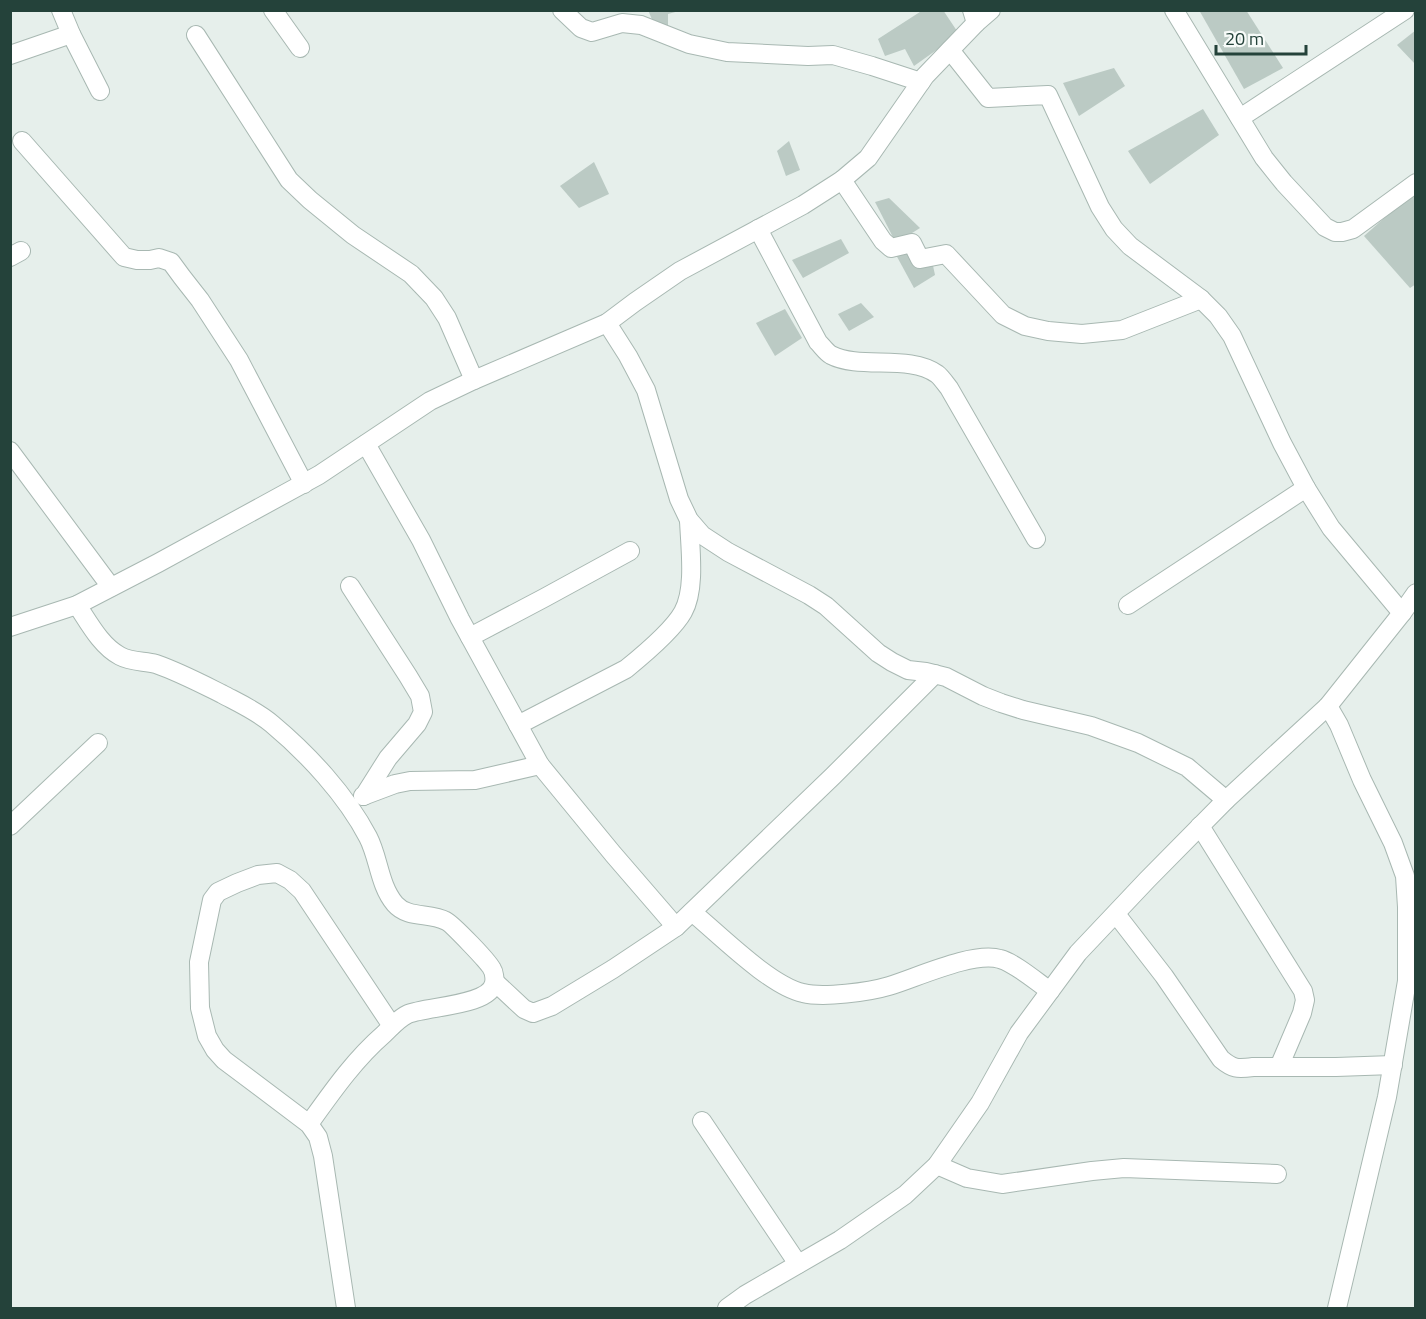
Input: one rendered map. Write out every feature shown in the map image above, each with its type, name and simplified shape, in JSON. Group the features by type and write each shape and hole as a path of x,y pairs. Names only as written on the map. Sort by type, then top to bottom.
{"street":[{"path":"62,10 71,34 100,91"},
{"path":"273,10 300,48"},
{"path":"562,10 581,28 592,32 622,23 642,25 689,44 727,52 833,55 921,82"},
{"path":"10,627 77,605 111,587 319,475 430,401 607,323 680,271 803,205 842,180 868,158 925,76 950,50 974,17 992,10"},
{"path":"1174,10 1264,158 1284,183 1325,226 1335,232 1353,230 1416,183"},
{"path":"1240,118 1405,10"},
{"path":"10,56 71,34"},
{"path":"196,35 289,180 309,200 353,235 411,274 434,298 447,318 474,380"},
{"path":"950,50 988,98 1048,95 1100,207 1114,229 1130,246 1201,298 1218,316 1232,336 1282,443 1306,488 1331,528 1402,613"},
{"path":"22,141 124,257 136,260 159,258 171,262 200,300 239,360 304,483"},
{"path":"842,180 891,248 912,243 920,259 946,254 1003,315 1025,326 1082,334 1122,330 1201,298"},
{"path":"758,229 818,342 830,354 844,360 925,368 938,374 949,388 1036,539"},
{"path":"607,323 646,390 679,499 689,520 702,535 728,552 826,606 878,653 908,670 946,677 1001,704 1091,726 1138,743 1187,767 1226,800"},
{"path":"366,444 421,540 470,637 540,765 676,927"},
{"path":"10,451 111,587"},
{"path":"1128,605 1306,488"},
{"path":"518,725 626,669 676,622 687,601 690,579 689,520"},
{"path":"470,637 630,551"},
{"path":"350,586 420,696 423,712 417,724 388,758 364,796"},
{"path":"727,1308 745,1295 840,1240 905,1195 937,1165 980,1103 1019,1033 1078,953 1226,800 1328,706 1402,613 1415,593"},
{"path":"77,605 97,635 121,657 153,664 182,674 253,710 272,724 322,772 356,815 370,840 383,881 396,905 405,912 448,921 492,968 495,982 524,1009 533,1013 552,1006 676,927 935,674"},
{"path":"1328,706 1339,724 1393,843 1405,876 1407,907 1407,981 1393,1065 1337,1308"},
{"path":"10,826 98,743"},
{"path":"346,802 395,784 410,781 475,780 540,765"},
{"path":"1200,826 1303,991 1305,1000 1302,1013 1279,1067"},
{"path":"346,1308 323,1156 318,1137 309,1124 224,1060 207,1036 200,1008 199,962 212,900 218,892 258,875 277,873 290,880 302,891 392,1026"},
{"path":"693,912 752,963 778,982 803,993 821,995 886,987 964,961 986,957 1000,959 1013,965 1050,991"},
{"path":"1116,914 1164,976 1221,1059 1230,1067 1239,1069 1393,1065"},
{"path":"309,1124 341,1080 374,1042 392,1026 408,1014 476,999 490,991 495,982"},
{"path":"702,1121 798,1264"},
{"path":"937,1165 967,1178 1002,1184 1092,1170 1124,1168 1277,1174"}],"building":[{"path":"648,10 679,11 668,14 668,25 656,29"},
{"path":"923,10 943,10 959,34 914,66 905,49 885,56 878,39"},
{"path":"1199,10 1246,10 1283,68 1244,89"},
{"path":"1416,30 1416,65 1397,45"},
{"path":"1114,68 1125,86 1079,116 1063,83"},
{"path":"1203,109 1219,135 1150,184 1128,151"},
{"path":"789,141 800,170 786,176 777,151"},
{"path":"594,162 609,194 579,208 560,186"},
{"path":"1416,190 1416,284 1410,288 1364,236"},
{"path":"889,198 920,228 896,243 875,202"},
{"path":"841,239 849,253 803,278 792,260"},
{"path":"909,249 932,261 935,275 914,288 895,253"},
{"path":"861,303 874,317 849,331 838,314"},
{"path":"785,309 802,338 775,356 756,323"}]}
